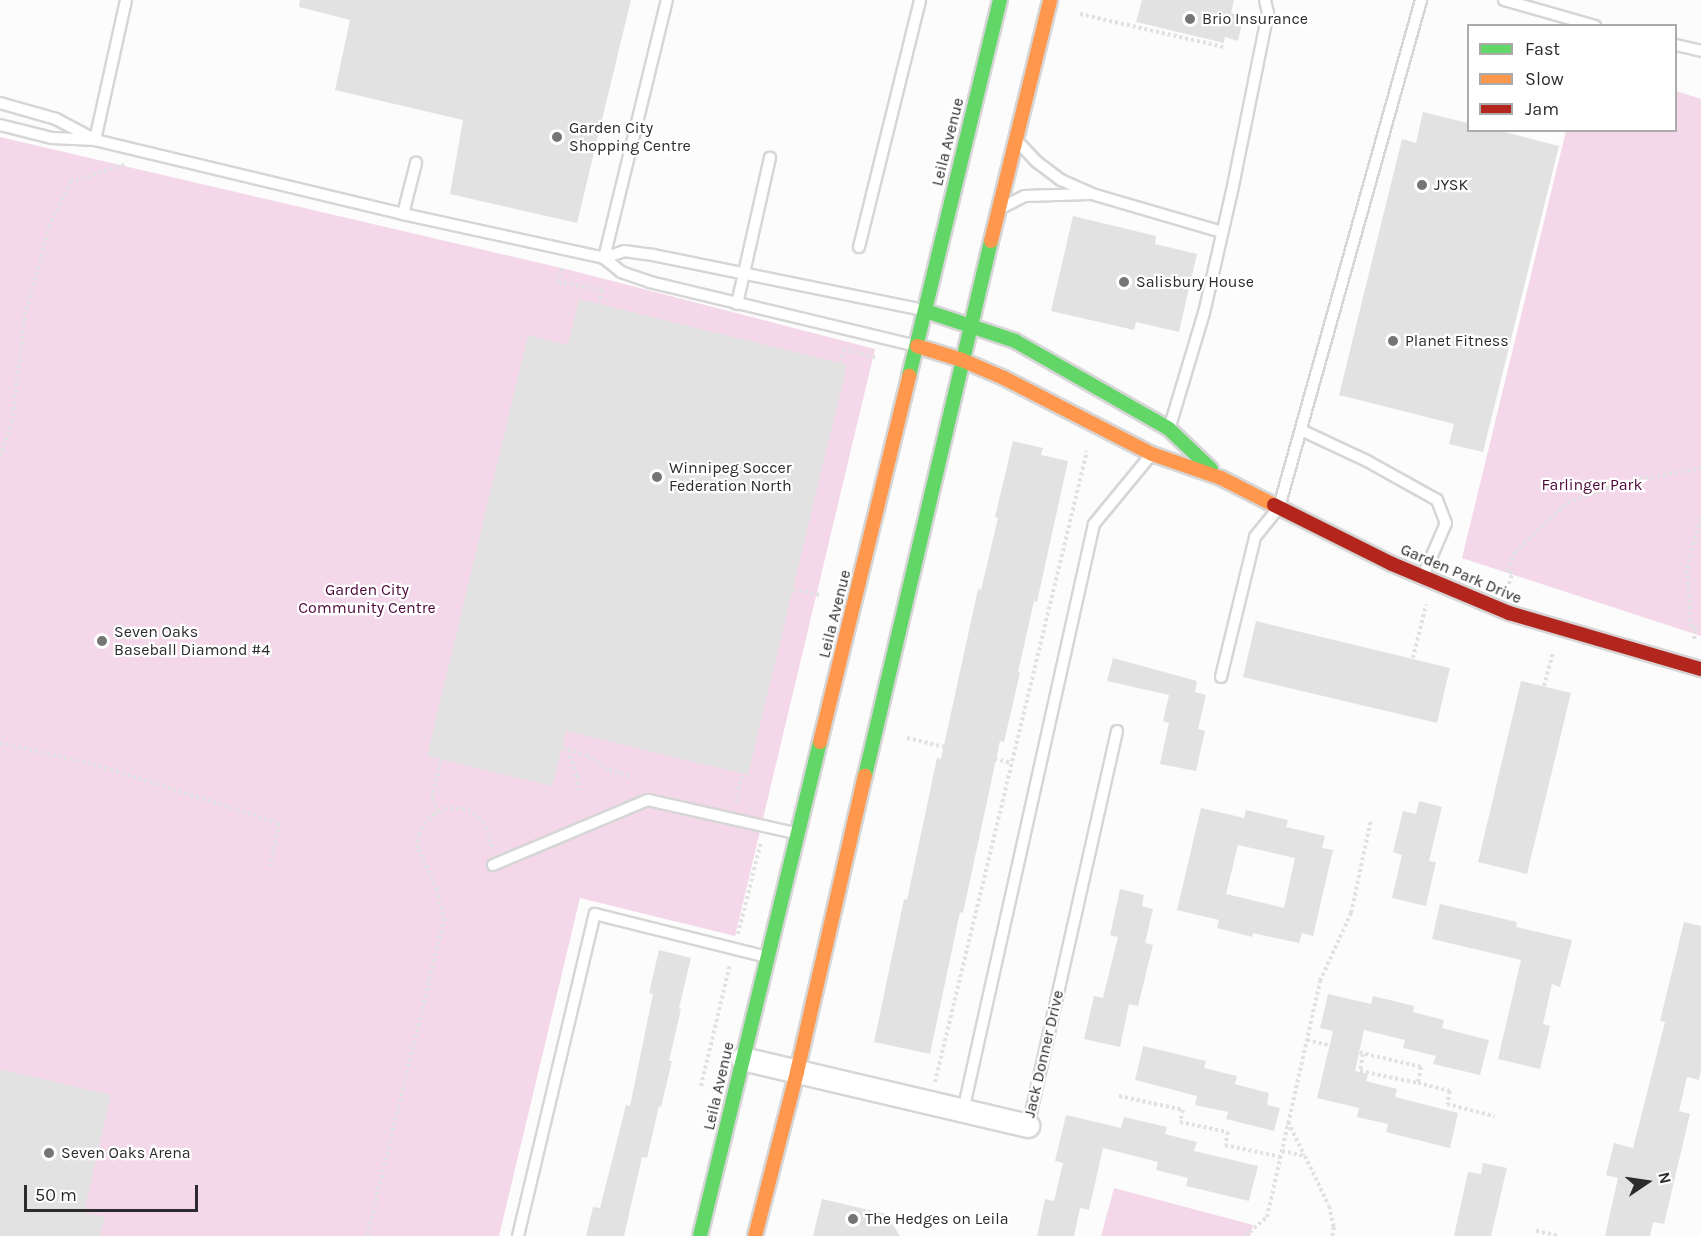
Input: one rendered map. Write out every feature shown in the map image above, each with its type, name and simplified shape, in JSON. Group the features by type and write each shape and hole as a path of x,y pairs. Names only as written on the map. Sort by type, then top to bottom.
{"main road":[{"name":"Leila Avenue","path":"700,1236 1000,0"},
{"path":"756,1236 797,1072 962,360 1050,0"},
{"name":"Garden Park Drive","path":"926,311 972,324 1016,341 1161,442 1221,478 1428,579 1499,609 1694,667"},
{"name":"Garden Park Drive","path":"917,346 962,360 1161,442 1221,478"}],"street":[{"name":"Jack Donner Drive","path":"743,1059 1028,1126"}],"lane":[{"path":"95,140 126,0"},
{"path":"604,258 667,0"},
{"path":"859,248 920,0"},
{"path":"963,1112 1094,524 1161,442 1204,313 1268,13 1265,0"},
{"path":"1221,677 1255,537 1279,507 1421,0"},
{"path":"1504,0 1529,4 1589,24"},
{"path":"1677,45 1701,51"},
{"path":"0,103 56,119 95,140"},
{"path":"0,125 52,138 95,140 403,214 604,258 621,272 737,304 917,346"},
{"path":"1016,140 1037,162 1061,180 1092,194 1222,232"},
{"path":"737,304 770,158"},
{"path":"403,214 416,163"},
{"path":"999,210 1025,196 1092,194"},
{"path":"604,258 624,251 744,272 926,311"},
{"path":"1301,429 1367,461 1437,500 1446,523 1428,579"},
{"name":"Jack Donner Drive","path":"1028,1126 1117,731"},
{"path":"494,865 648,800 798,834"},
{"path":"518,1236 595,914 767,956"}],"path":[{"path":"1080,14 1223,47"},
{"path":"0,457 12,422 25,315 49,227 70,182 127,164 130,148"},
{"path":"562,268 558,282 602,290 599,304"},
{"path":"840,363 843,349 876,357"},
{"path":"935,1083 1087,450"},
{"path":"1499,609 1512,573 1507,571 1515,552 1567,503 1622,483 1701,468"},
{"path":"1694,667 1696,628 1691,627 1687,568 1701,516"},
{"path":"1413,658 1428,579"},
{"path":"793,589 819,595"},
{"path":"1544,686 1559,628"},
{"path":"907,738 1012,763"},
{"path":"0,743 93,764 279,823 270,866"},
{"path":"562,748 586,755 609,771 629,776"},
{"path":"568,750 577,776 579,794"},
{"path":"439,812 432,799 441,759"},
{"path":"736,802 742,773"},
{"path":"367,1236 444,921 437,890 418,848 424,824 439,812 456,808 468,810 479,817 490,838 494,865"},
{"path":"1245,1236 1267,1217 1320,981 1351,913 1371,820"},
{"path":"701,1086 765,826"},
{"path":"1307,1040 1421,1067 1418,1083"},
{"path":"1364,1054 1360,1071 1450,1091 1447,1104 1494,1116"},
{"path":"1119,1096 1183,1110 1180,1122 1228,1132 1226,1145 1281,1157"},
{"path":"1288,1122 1329,1206 1334,1227 1332,1236"},
{"path":"1282,1151 1305,1156"},
{"path":"1536,1231 1559,1236"}],"green space":[{"name":"Farlinger Park","path":"1677,91 1701,99 1701,636 1462,558 1566,132 1677,132"},
{"name":"Garden City Community Centre","path":"0,137 574,271 875,349 735,936 580,898 499,1236 0,1236"},
{"path":"1114,1188 1253,1225 1250,1236 1101,1236"}],"building":[{"path":"300,0 631,0 577,223 450,194 463,120 335,90 350,20 299,7"},
{"name":"Brio Insurance","path":"1142,0 1234,0 1231,13 1244,16 1238,41 1225,37 1224,43 1136,22"},
{"path":"1423,112 1467,123 1467,132 1505,132 1559,146 1483,452 1449,444 1454,424 1339,395 1402,139 1416,143"},
{"name":"Salisbury House","path":"1073,216 1156,236 1155,244 1197,254 1179,332 1136,322 1134,330 1051,311"},
{"name":"Winnipeg Soccer Federation North","path":"579,299 847,365 748,775 566,731 552,786 427,756 528,335 568,345"},
{"path":"1013,441 1043,448 1041,455 1068,461 1037,602 1034,601 1004,742 1000,741 963,913 960,912 930,1054 874,1042 904,899 907,900 937,758 941,759 978,589 981,590 998,518 995,517"},
{"path":"1256,621 1450,668 1437,723 1243,677"},
{"path":"1113,658 1197,681 1195,692 1206,695 1198,729 1205,731 1196,771 1160,764 1169,723 1163,721 1169,695 1107,681"},
{"path":"1521,681 1571,693 1527,874 1478,862"},
{"path":"1419,801 1442,807 1429,861 1436,862 1426,906 1392,898 1402,855 1393,852 1403,811 1416,814"},
{"path":"1201,808 1244,818 1246,810 1288,820 1286,827 1325,836 1322,848 1333,850 1313,936 1302,933 1299,943 1253,933 1252,937 1217,928 1219,920 1177,910","holes":["1238,845 1295,858 1284,908 1226,894"]},
{"path":"1120,889 1144,895 1142,906 1153,909 1145,943 1153,945 1138,1006 1129,1004 1120,1047 1084,1039 1094,996 1103,998 1118,937 1110,935"},
{"path":"1440,904 1517,922 1516,927 1572,940 1560,987 1552,984 1543,1024 1550,1026 1540,1069 1498,1059 1521,960 1432,939"},
{"path":"1684,922 1701,926 1701,1069 1699,1080 1687,1077 1679,1111 1690,1114 1664,1224 1653,1222 1650,1236 1605,1236 1618,1178 1606,1175 1614,1143 1633,1148 1665,1022 1660,1021"},
{"path":"659,950 691,958 679,1008 681,1009 669,1061 672,1061 661,1107 659,1106 647,1158 642,1157 624,1236 586,1236 593,1207 600,1208 626,1105 630,1106 653,994 649,993"},
{"path":"1328,994 1371,1004 1373,996 1414,1006 1413,1012 1444,1020 1442,1028 1489,1040 1480,1075 1433,1064 1436,1056 1403,1048 1405,1040 1364,1030 1355,1071 1368,1074 1366,1081 1397,1089 1395,1097 1458,1113 1450,1148 1386,1132 1388,1124 1357,1117 1359,1108 1317,1098 1333,1031 1320,1028"},
{"path":"1143,1046 1206,1061 1204,1068 1237,1076 1235,1084 1269,1093 1267,1105 1280,1108 1274,1131 1226,1119 1228,1112 1195,1105 1197,1096 1135,1080"},
{"name":"Seven Oaks Arena","path":"0,1069 111,1095 84,1212 105,1217 100,1236 0,1236"},
{"path":"1066,1115 1121,1128 1124,1117 1167,1127 1165,1134 1197,1142 1194,1151 1258,1166 1249,1201 1186,1186 1188,1178 1156,1170 1158,1162 1103,1148 1089,1210 1080,1208 1074,1236 1037,1236 1045,1199 1054,1201 1063,1163 1055,1161"},
{"path":"1483,1163 1507,1168 1491,1236 1454,1236 1468,1172 1481,1174"},
{"name":"The Hedges on Leila","path":"822,1199 886,1214 900,1236 813,1236"}],"traffic: fast":[{"path":"909,376 1000,0"},
{"path":"865,776 991,241"},
{"path":"926,311 1015,341 1169,429 1211,469"},
{"path":"700,1236 820,742"}],"traffic: slow":[{"path":"991,241 1050,0"},
{"path":"917,346 962,360 1004,378 1152,454 1221,478 1274,505"},
{"path":"820,742 909,376"},
{"path":"755,1236 797,1072 865,776"}],"traffic: jam":[{"path":"1274,505 1392,564 1509,613 1701,669"}],"place":[{"name":"Brio Insurance","path":"1190,19"},
{"name":"Garden City Shopping Centre","path":"557,137"},
{"name":"JYSK","path":"1422,185"},
{"name":"Salisbury House","path":"1124,282"},
{"name":"Planet Fitness","path":"1393,341"},
{"name":"Winnipeg Soccer Federation North","path":"657,477"},
{"name":"Seven Oaks Baseball Diamond #4","path":"102,641"},
{"name":"Seven Oaks Arena","path":"49,1153"},
{"name":"The Hedges on Leila","path":"853,1219"}]}
